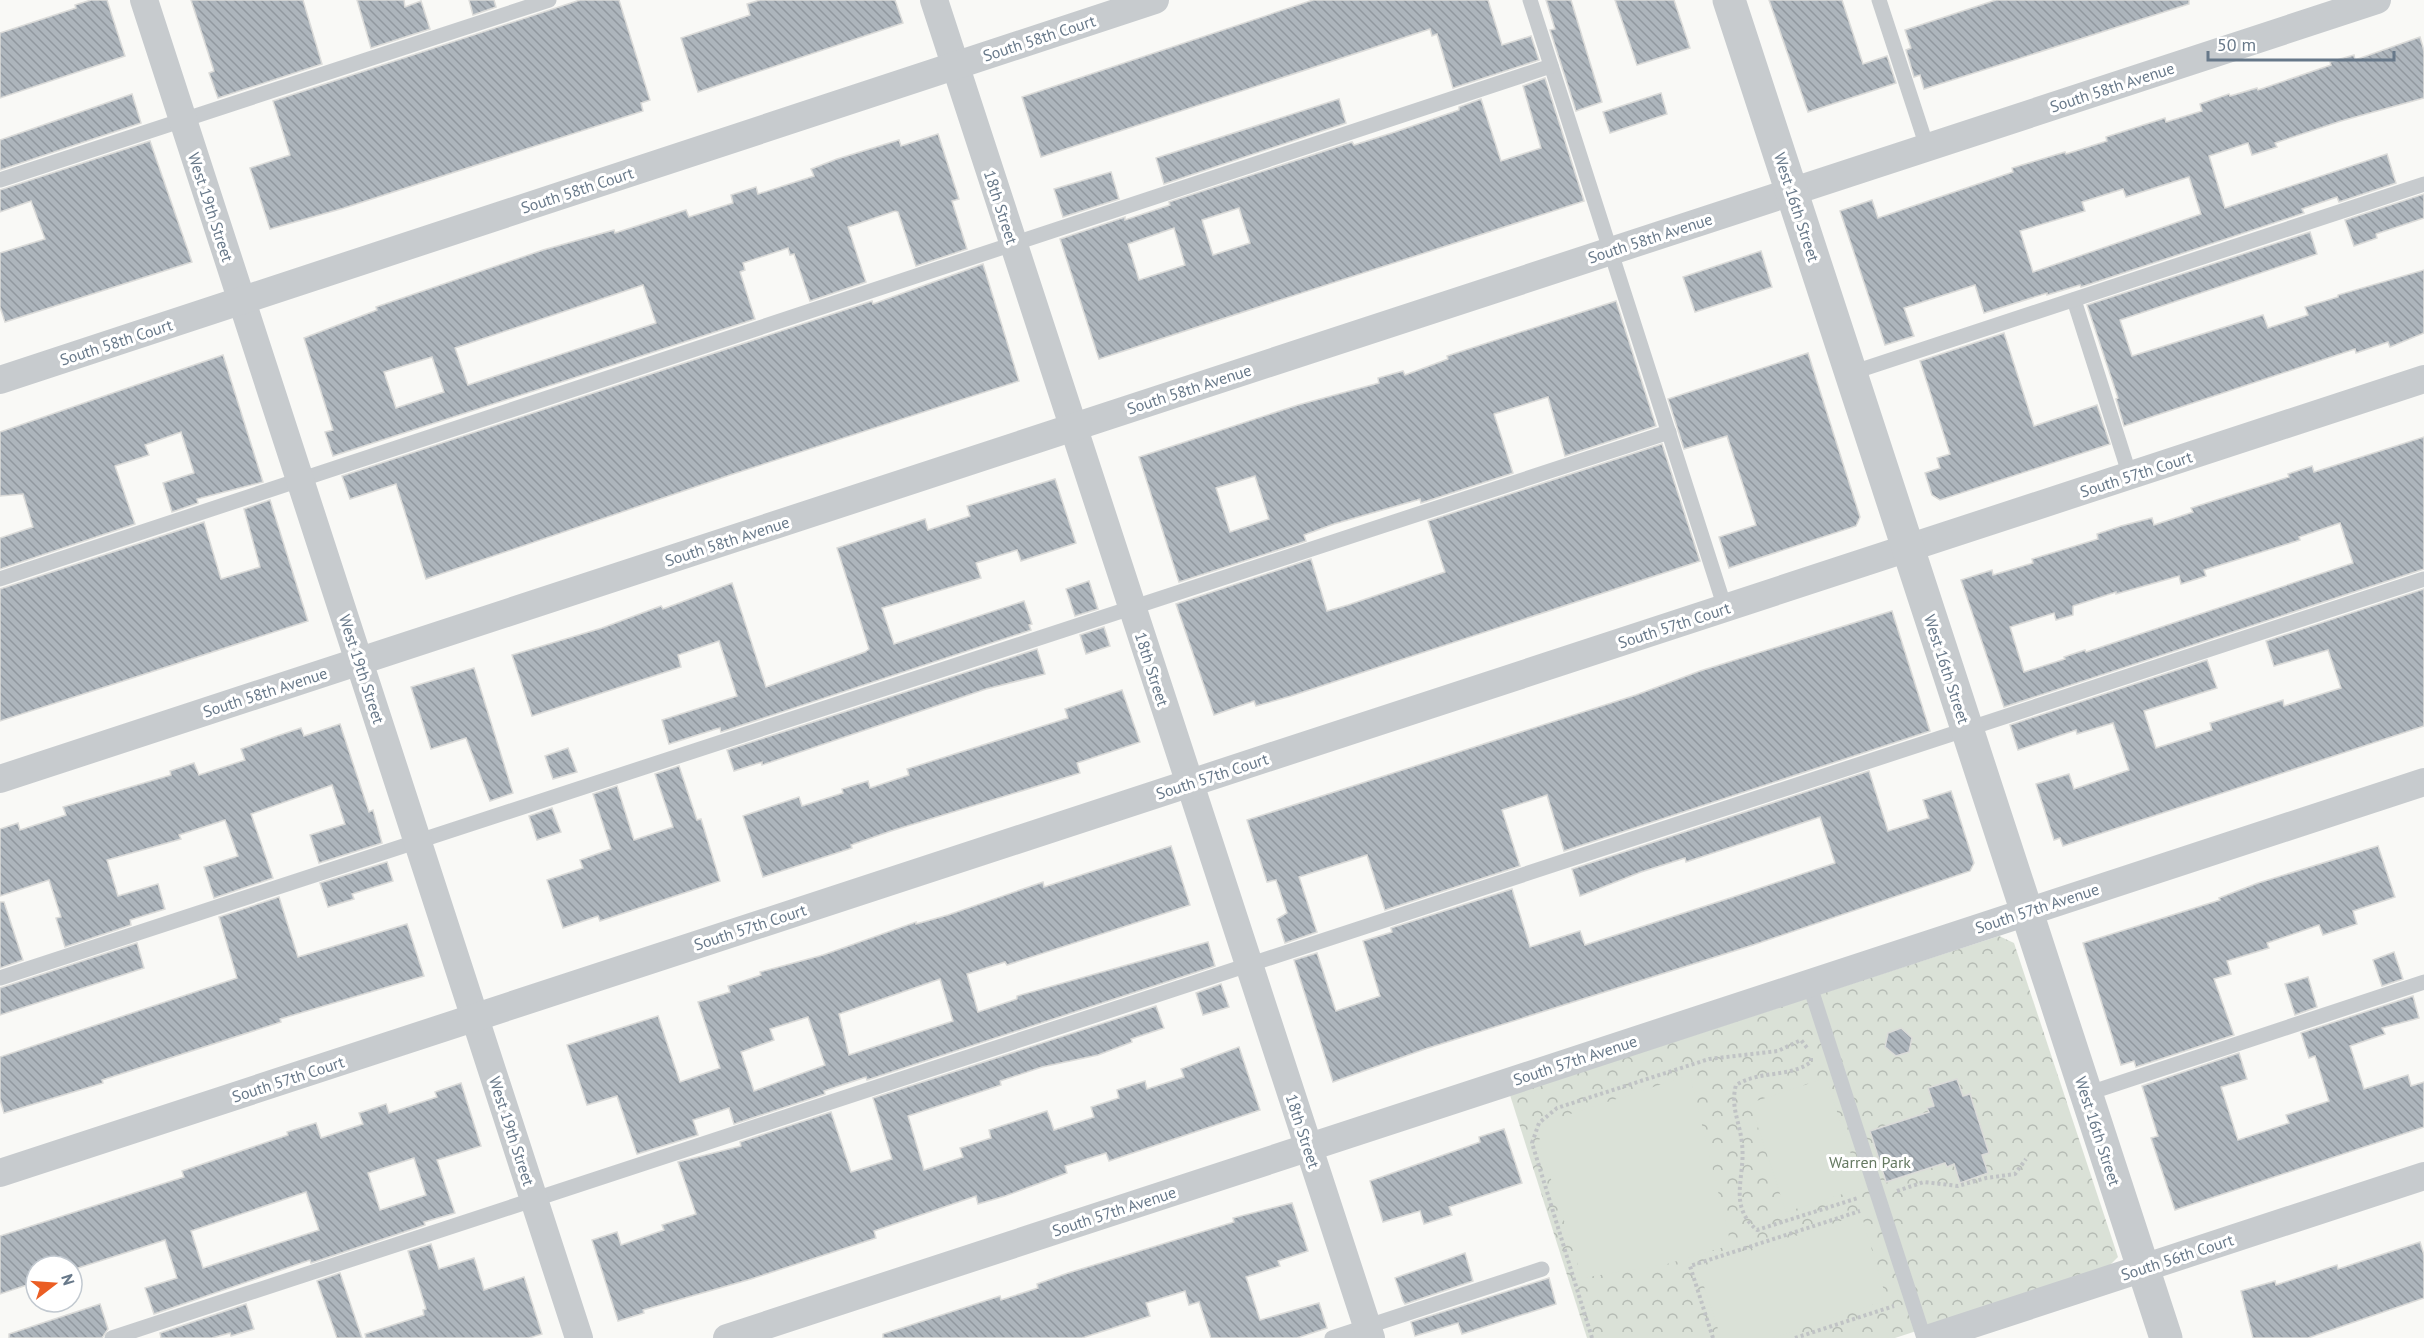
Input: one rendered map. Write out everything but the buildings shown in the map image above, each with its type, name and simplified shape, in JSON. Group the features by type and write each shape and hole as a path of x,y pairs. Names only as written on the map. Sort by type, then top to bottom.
{"street":[{"name":"West 19th Street","path":"144,0 579,1338"},
{"name":"18th Street","path":"934,0 1369,1332"},
{"name":"South 58th Court","path":"0,380 1155,0"},
{"name":"West 16th Street","path":"1729,0 2166,1338"},
{"name":"South 58th Avenue","path":"0,779 2377,0"},
{"name":"South 57th Court","path":"0,1173 2424,379"},
{"name":"South 57th Avenue","path":"727,1338 2424,782"},
{"name":"South 56th Court","path":"1930,1338 2424,1176"}],"lane":[{"path":"0,180 549,0"},
{"path":"1530,0 1725,608"},
{"path":"1879,0 1927,147"},
{"path":"0,579 1551,66"},
{"path":"1851,373 2424,184"},
{"path":"2074,300 2130,476"},
{"path":"0,978 1669,432"},
{"path":"112,1338 2424,579"},
{"path":"2086,1094 2424,982"},
{"path":"1809,983 1924,1338"},
{"path":"1332,1338 1369,1332 1542,1269"}],"path":[{"path":"1592,1338 1532,1143 1539,1123 1557,1108 1709,1059 1778,1052 1801,1040 1810,1051 1811,1062 1800,1070 1750,1076 1736,1085 1732,1099 1742,1144 1739,1198 1745,1220 1757,1230 1859,1198 1869,1200 1924,1182 1958,1186 1986,1178 2015,1174 2026,1159"},
{"path":"1713,1338 1690,1266 1860,1211"},
{"path":"1795,1338 1896,1305 1900,1299"}],"green space":[{"name":"Warren Park","path":"1999,936 2014,943 2118,1257 2106,1269 1895,1338 1587,1338 1510,1095"},
{"path":"1690,1075 1731,1245 1667,1264 1582,1278 1539,1141 1543,1128 1555,1119"},
{"path":"1826,1078 1862,1188 1786,1212 1750,1103"},
{"path":"1856,1216 1863,1220 1885,1294 1884,1301 1773,1338 1721,1338 1698,1268"}]}
